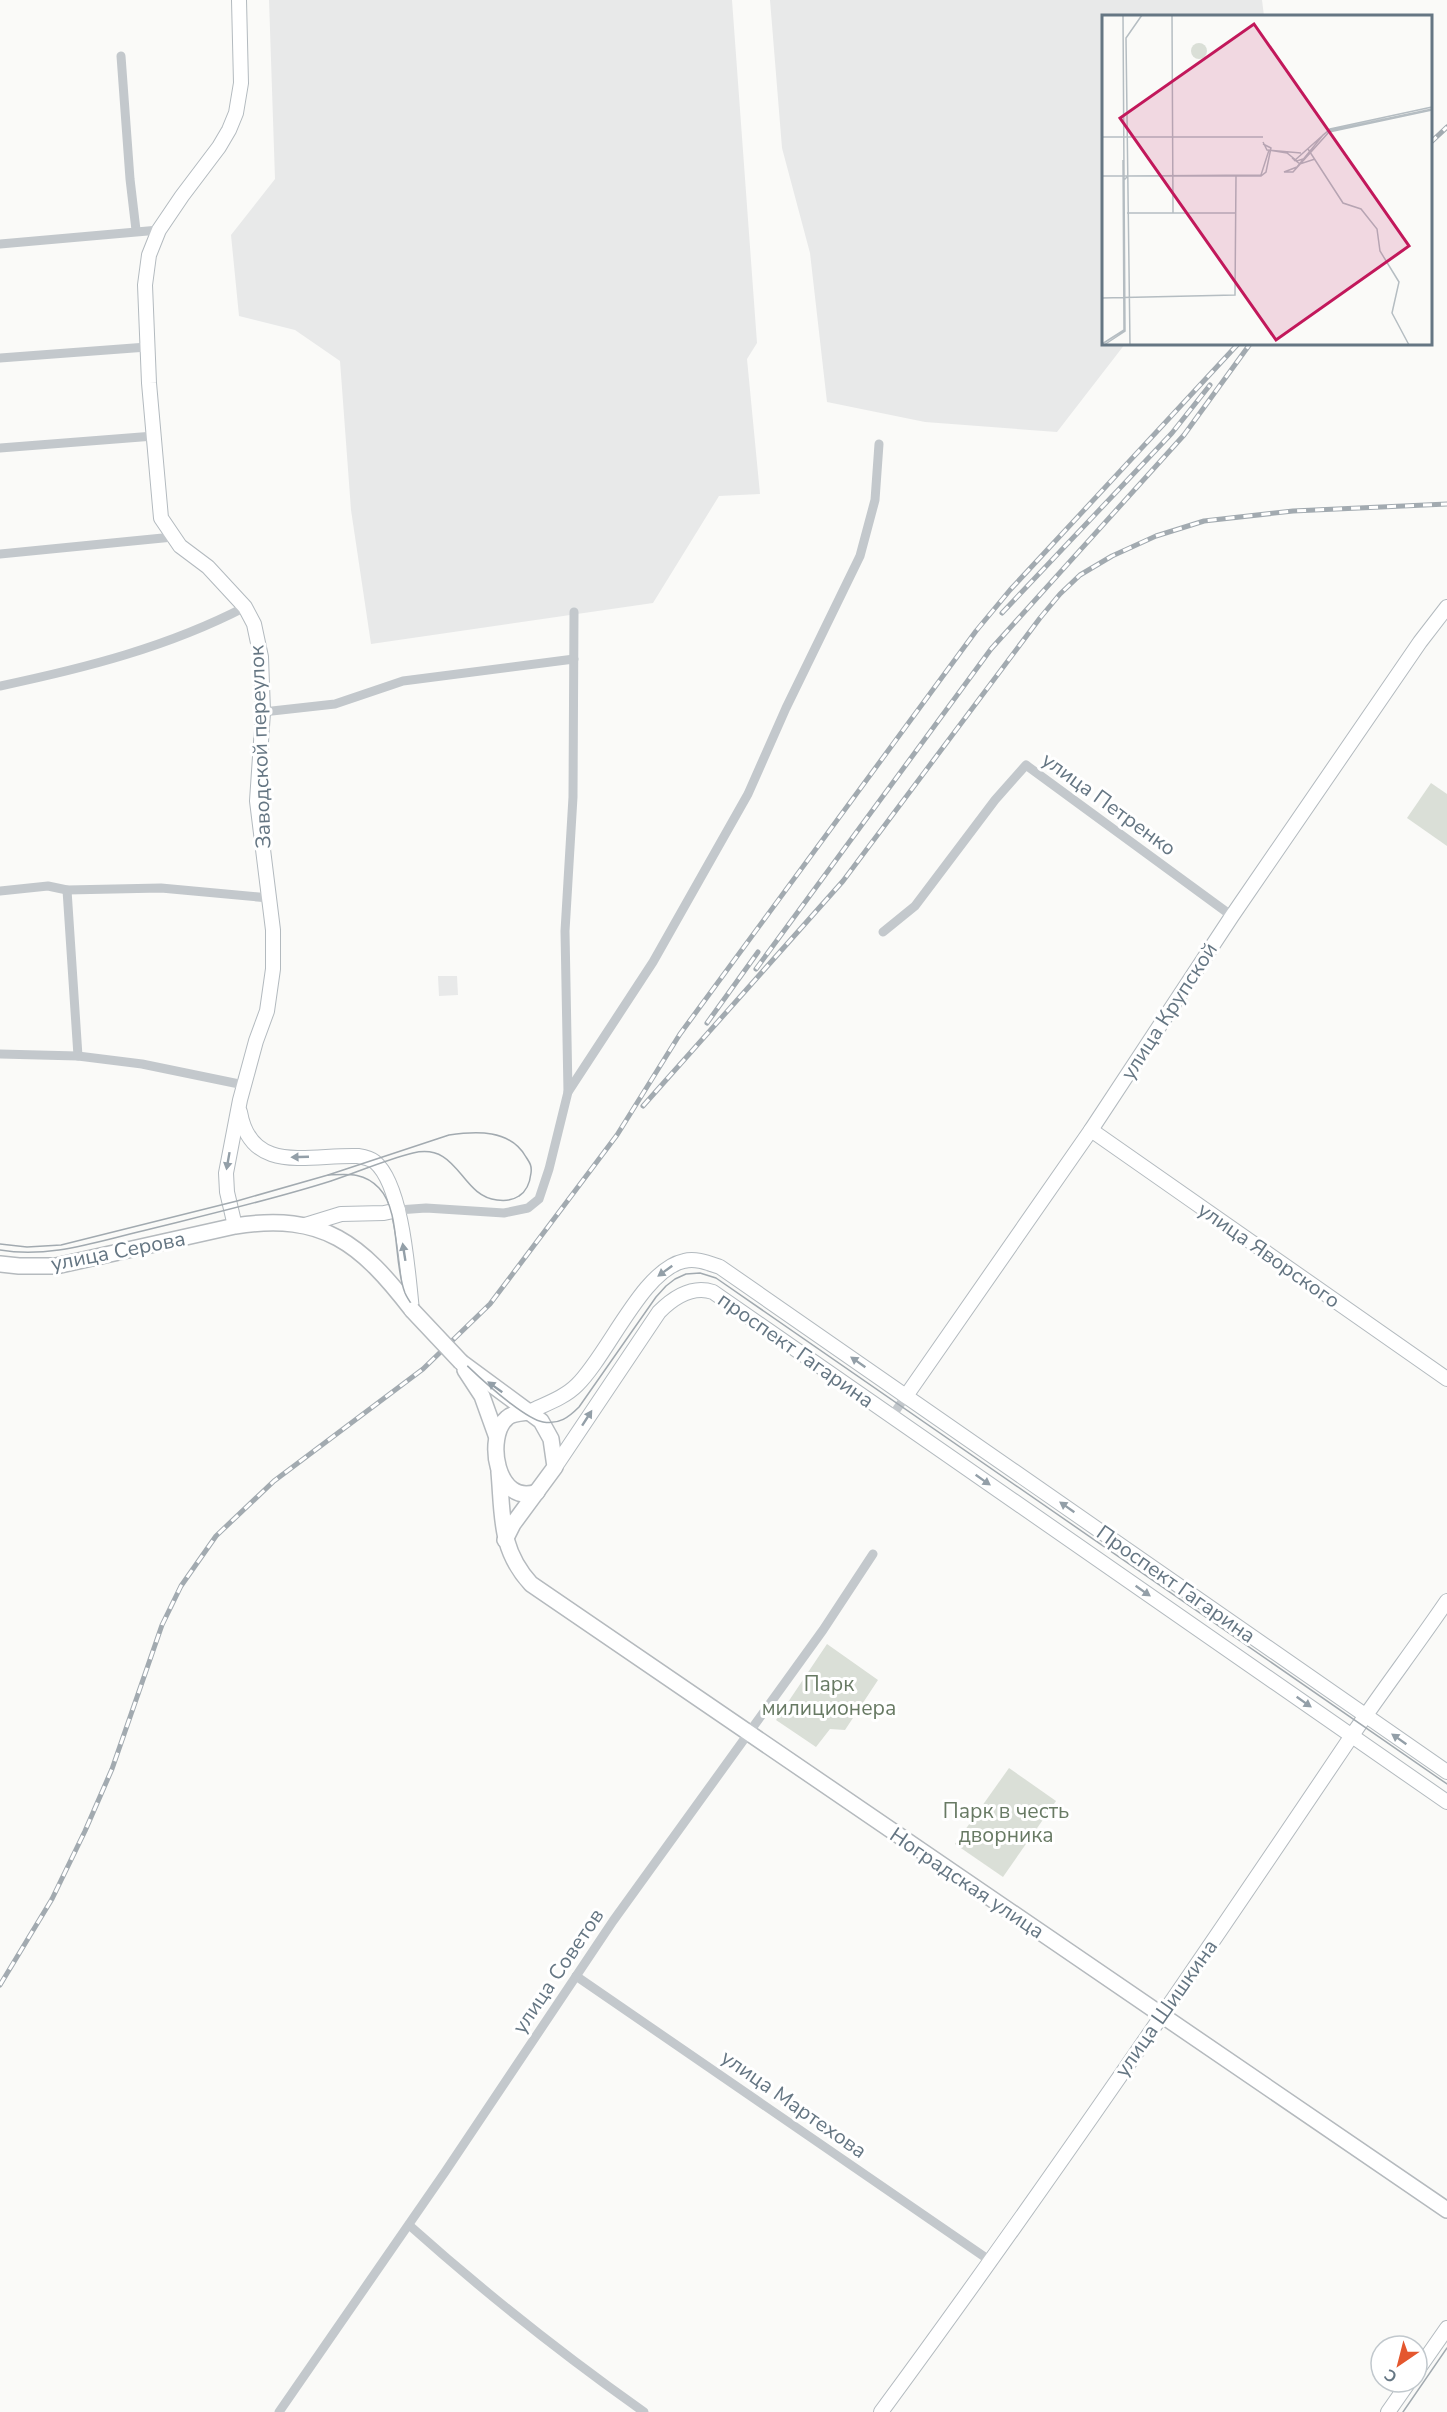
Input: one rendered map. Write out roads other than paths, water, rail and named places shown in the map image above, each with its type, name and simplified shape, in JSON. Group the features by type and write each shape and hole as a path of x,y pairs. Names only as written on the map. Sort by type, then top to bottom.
{"main road":[{"name":"Заводской переулок","path":"235,1226 227,1192 226,1173 239,1104 256,1041 267,1011 273,969 273,930 257,801 263,712 261,657 254,624 245,607 208,567 180,546 161,518 147,347 145,285 149,255 159,230 219,147 230,130 236,113 241,83 239,0"},
{"name":"улица Крупской","path":"906,1396 1091,1130 1232,916 1420,642 1447,607"},
{"path":"239,1104 242,1126 249,1140 271,1155 284,1158 358,1156 375,1162 391,1187 398,1210 412,1310"},
{"name":"улица Яворского","path":"1091,1130 1447,1379"},
{"path":"302,1227 341,1214 384,1213 398,1210"},
{"name":"улица Серова","path":"0,1264 56,1266 235,1226 274,1222 323,1231 341,1239 381,1271 412,1310 461,1362"},
{"name":"проспект Гагарина","path":"529,1412 576,1386 590,1370 644,1291 663,1271 686,1260 705,1262 720,1268 906,1396"},
{"name":"проспект Гагарина","path":"555,1467 659,1312 676,1298 695,1290 713,1292 935,1447"},
{"path":"461,1362 545,1426 553,1446 555,1467 513,1524 505,1540"},
{"path":"461,1362 482,1396 496,1435 499,1472 506,1485 523,1496 537,1492"},
{"name":"Проспект Гагарина","path":"906,1396 1447,1772"},
{"path":"496,1435 508,1416 529,1412"},
{"name":"Проспект Гагарина","path":"935,1447 1447,1802"},
{"name":"Ноградская улица","path":"499,1472 505,1540 516,1568 531,1584 1447,2210"},
{"name":"улица Шишкина","path":"881,2412 992,2262 1365,1716 1447,1600"},
{"path":"1429,2354 1447,2328"},
{"path":"1389,2412 1401,2394"}],"street":[{"path":"121,56 136,230"},
{"path":"0,243 136,230 159,230"},
{"path":"0,358 147,347"},
{"path":"0,448 154,436"},
{"path":"568,1092 653,962 748,794 786,708 860,556 875,500 879,444"},
{"path":"0,554 173,537"},
{"path":"0,686 78,669 165,643 245,607"},
{"path":"398,1210 426,1208 504,1213 528,1208 539,1199 542,1190 562,1122 568,1092 565,931 573,797 574,612"},
{"path":"263,712 334,704 403,681 574,659"},
{"name":"улица Петренко","path":"883,932 915,906 995,800 1026,765 1232,916"},
{"path":"0,891 48,886 68,890 161,888 269,897"},
{"path":"68,890 78,1056"},
{"path":"0,1054 78,1056 142,1064 244,1085"},
{"name":"улица Крупской","path":"892,1416 906,1396"},
{"name":"улица Советов","path":"279,2412 409,2225 643,1878 823,1630 873,1554"},
{"name":"улица Мартехова","path":"576,1976 992,2262"},
{"path":"409,2225 483,2291 590,2374 644,2412"}],"tram line":[{"path":"0,1244 27,1247 61,1245 237,1201 328,1175 449,1135 481,1133 502,1137 519,1148 529,1161 531,1168 529,1183 522,1194 511,1199 497,1200 475,1189 450,1162 440,1155 428,1152 413,1153 283,1195 87,1245 53,1251 0,1250"},
{"path":"328,1175 349,1174 362,1177 379,1188 391,1210 401,1281 413,1306 446,1345 468,1366 511,1404 529,1416 549,1423 563,1419 575,1411 656,1297 675,1279 686,1274 700,1273 716,1278 1447,1784"},
{"path":"1403,2412 1447,2348"}],"railway":[{"path":"1432,141 1447,127"},
{"path":"0,1985 52,1899 85,1831 112,1769 162,1625 181,1586 216,1536 274,1481 423,1369 490,1304 617,1135 680,1034 976,631 1010,590 1237,345"},
{"path":"756,969 991,649 1184,435 1249,345"},
{"path":"1002,613 1172,433 1210,385"},
{"path":"643,1106 843,881 1040,618 1080,575 1112,556 1156,536 1204,521 1293,511 1447,504"},
{"path":"707,1023 758,952"}],"park label":[{"name":"Парк милиционера","path":"829,1696"},
{"name":"Парк в честь дворника","path":"1006,1823"}]}
